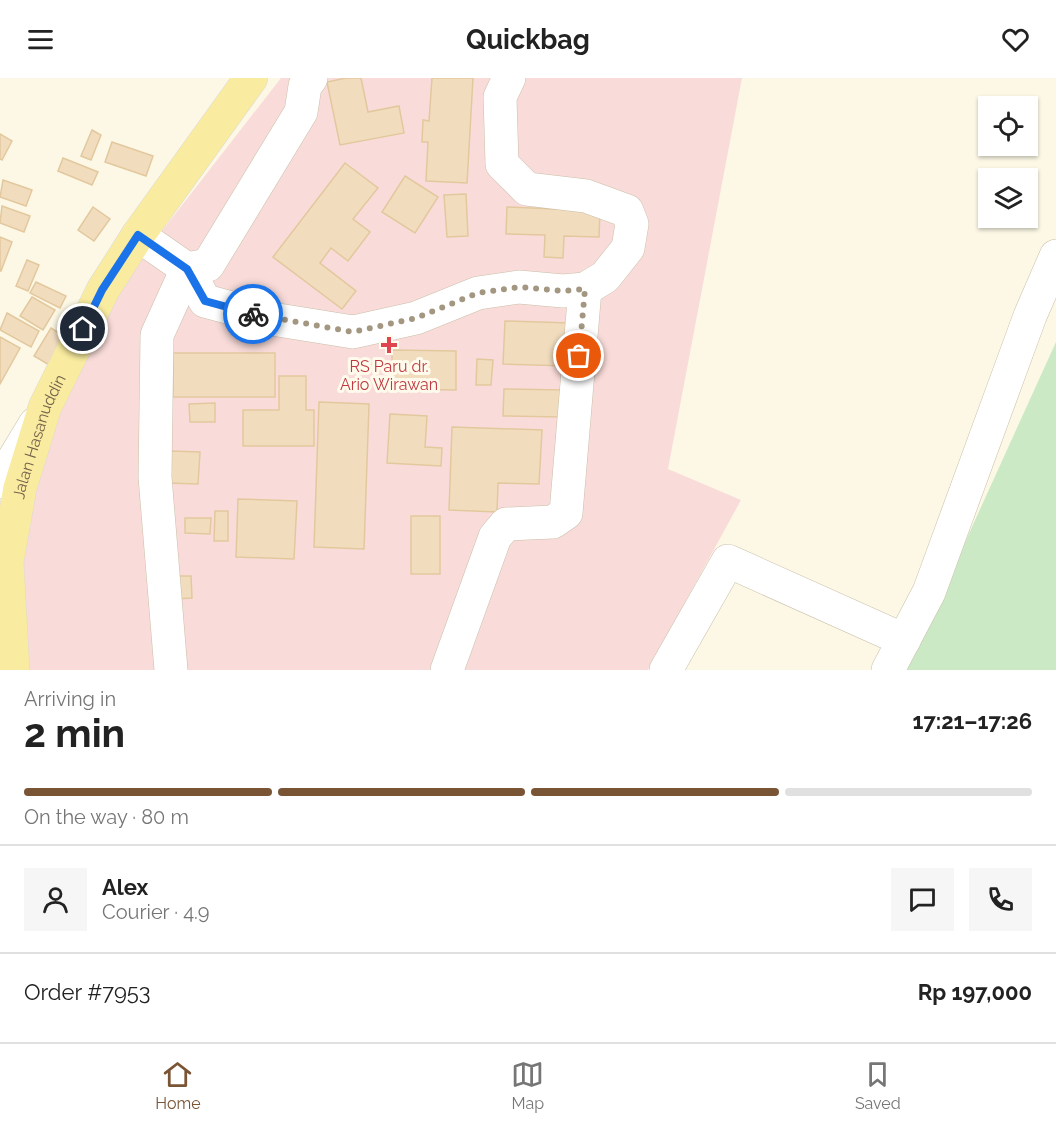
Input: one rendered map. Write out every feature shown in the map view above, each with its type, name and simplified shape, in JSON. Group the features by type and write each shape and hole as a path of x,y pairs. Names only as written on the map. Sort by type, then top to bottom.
{"main road":[{"name":"Jalan Hasanuddin","path":"13,670 8,562 20,488 45,407 102,290 138,235 252,78"}],"street":[{"path":"187,269 208,265 219,250 301,112 305,86 311,78"},
{"path":"138,235 187,269 205,301 272,319 353,332 416,318 478,293 519,287 563,291 585,289 605,277 628,248 632,224 627,211 586,196 527,189 502,164 500,97 509,78"},
{"path":"888,670 929,592 1030,316 1056,256"},
{"path":"171,670 155,477 158,335 187,269"},
{"path":"447,670 495,537 506,524 553,522 566,513 585,289"},
{"path":"0,482 45,407"},
{"path":"666,670 728,561 904,640"}],"shaded area":[{"name":"RS Paru dr. Ario Wirawan","path":"281,78 742,78 668,469 741,500 648,670 26,670 19,559 59,399 116,290"}],"green space":[{"path":"1056,342 1056,670 907,670"}],"building":[{"path":"361,78 368,112 399,106 404,133 340,145 327,82"},
{"path":"432,78 473,78 467,183 426,181 428,142 422,142 423,120 429,121"},
{"path":"92,130 101,135 91,160 81,156"},
{"path":"0,134 12,141 2,160 0,159"},
{"path":"112,142 153,156 146,176 105,162"},
{"path":"63,158 98,172 92,185 58,171"},
{"path":"345,163 378,188 353,219 370,232 348,261 331,248 320,263 356,291 342,309 273,257"},
{"path":"405,176 438,197 415,233 382,212"},
{"path":"3,180 32,190 26,206 0,197"},
{"path":"466,194 468,236 447,237 444,195"},
{"path":"2,206 30,216 24,232 0,223"},
{"path":"93,207 110,219 94,241 78,230"},
{"path":"507,207 600,211 599,237 564,236 563,258 544,257 545,235 506,234"},
{"path":"0,237 12,242 1,271 0,271"},
{"path":"27,260 39,265 28,291 16,286"},
{"path":"36,282 66,296 60,308 30,293"},
{"path":"32,297 55,310 43,330 20,316"},
{"path":"7,313 39,331 31,347 0,330"},
{"path":"505,321 570,323 568,366 503,364"},
{"path":"51,328 73,342 56,369 34,356"},
{"path":"0,337 20,348 0,384"},
{"path":"392,350 456,351 456,390 392,389"},
{"path":"173,353 275,353 275,397 173,397"},
{"path":"477,359 493,360 491,385 476,385"},
{"path":"279,376 306,376 306,410 314,410 314,446 243,446 243,410 279,410"},
{"path":"504,389 563,390 562,417 503,416"},
{"path":"319,402 369,404 364,549 314,547"},
{"path":"215,403 215,422 190,422 189,404"},
{"path":"390,414 427,416 425,447 442,448 441,466 387,463"},
{"path":"452,427 542,430 539,484 498,483 497,512 449,510"},
{"path":"169,451 200,452 198,484 167,483"},
{"path":"238,499 297,501 294,559 236,557"},
{"path":"215,511 228,511 228,541 214,541"},
{"path":"411,516 440,516 440,574 411,574"},
{"path":"185,518 211,518 210,534 185,533"},
{"path":"174,576 191,576 192,598 175,599"}],"way so far":[{"path":"253,314 353,332 416,318 478,293 519,287 563,291 585,289 579,356"}],"place":[{"name":"RS Paru dr. Ario Wirawan","path":"389,345"}],"route":[{"path":"83,329 102,290 138,235 187,269 205,301 253,314"}]}
